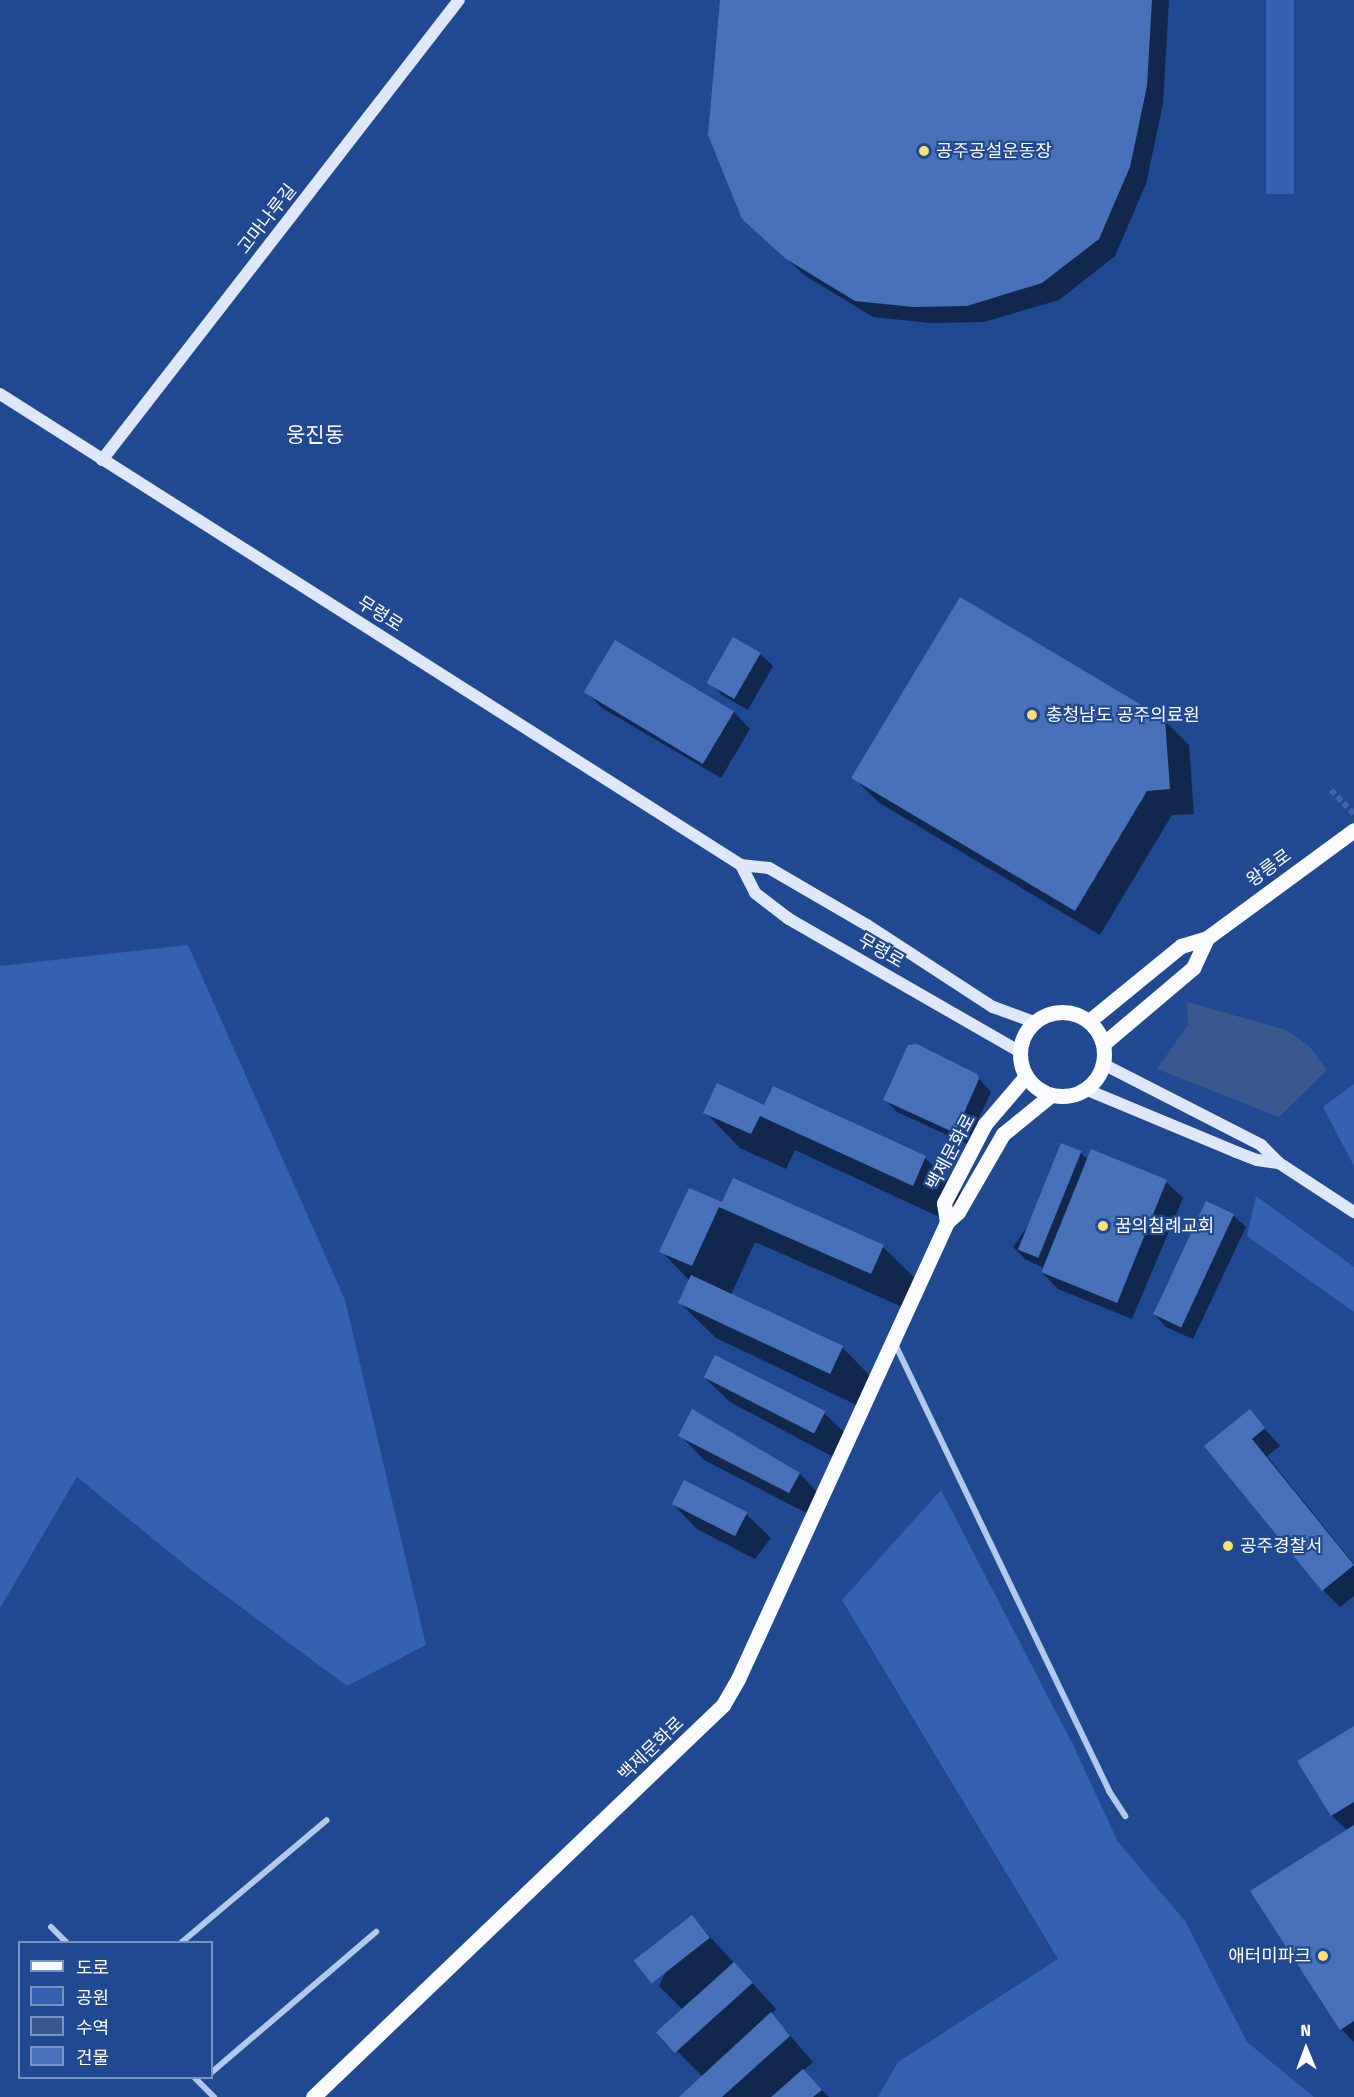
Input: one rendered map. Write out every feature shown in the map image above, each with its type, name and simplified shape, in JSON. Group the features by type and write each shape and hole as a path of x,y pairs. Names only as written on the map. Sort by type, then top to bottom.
{"main road":[{"name":"고마나루길","path":"102,460 459,0"},
{"name":"무령로","path":"0,394 741,865 769,868 867,925 993,1007 1034,1022"},
{"name":"왕릉로","path":"1089,1021 1181,946 1207,938 1354,830"},
{"name":"무령로","path":"741,865 755,893 789,919 1019,1051"},
{"path":"1103,1044 1194,968 1207,938"},
{"path":"1067,1012 1089,1021 1103,1044 1103,1064 1093,1082 1074,1094 1051,1095 1032,1084 1020,1064 1019,1051 1026,1030 1044,1015 1067,1012"},
{"path":"1103,1064 1261,1145 1279,1163 1354,1212"},
{"name":"백제문화로","path":"947,1222 944,1203 980,1134 1026,1076"},
{"path":"1085,1089 1236,1152 1257,1160 1279,1163"},
{"name":"백제문화로","path":"313,2097 723,1705 738,1678 947,1222 958,1212 1003,1134 1051,1095"}],"street":[{"path":"893,1341 1109,1791 1125,1816"},
{"path":"183,1941 327,1820"},
{"path":"51,1927 65,1941"},
{"path":"213,2071 376,1932"},
{"path":"200,2079 214,2097"}],"green space":[{"path":"1266,0 1294,0 1294,194 1266,194"},
{"path":"188,945 345,1300 426,1645 347,1686 199,1576 77,1477 0,1608 0,966"},
{"path":"1354,1084 1354,1166 1323,1107"},
{"path":"1256,1196 1354,1267 1354,1312 1247,1236"},
{"path":"941,1490 1073,1745 1118,1842 1185,1921 1247,2042 1314,2097 878,2097 898,2062 1058,1959 842,1600"}],"water":[{"path":"1187,1002 1286,1030 1309,1046 1327,1070 1279,1117 1157,1069 1188,1025"}],"building":[{"name":"공주공설운동장","path":"720,0 1152,0 1147,86 1130,167 1099,239 1042,283 967,306 913,307 855,301 786,259 742,219 708,135"},
{"name":"충청남도 공주의료원","path":"960,597 1165,719 1170,789 1147,791 1075,911 851,778"},
{"path":"733,637 761,653 734,699 706,683"},
{"path":"615,640 734,712 703,764 584,692"},
{"path":"917,1044 977,1074 979,1079 955,1133 883,1100 908,1045"},
{"path":"717,1083 764,1105 773,1086 926,1156 913,1186 760,1116 751,1134 703,1113"},
{"path":"1061,1143 1081,1151 1038,1258 1018,1250"},
{"name":"꿈의침례교회","path":"1091,1149 1167,1180 1117,1303 1041,1272"},
{"path":"733,1178 884,1245 871,1274 719,1207 692,1266 659,1252 689,1188 722,1202"},
{"path":"1206,1201 1234,1214 1181,1327 1153,1314"},
{"path":"691,1275 843,1346 830,1374 678,1303"},
{"path":"715,1355 825,1411 814,1434 704,1377"},
{"path":"692,1409 800,1473 789,1493 678,1436"},
{"path":"1250,1409 1265,1428 1252,1439 1354,1565 1322,1591 1204,1446"},
{"path":"684,1480 747,1512 735,1536 672,1504"},
{"path":"1354,1726 1354,1802 1331,1816 1297,1761"},
{"name":"애터미파크","path":"1354,1825 1354,2021 1340,2030 1250,1891"},
{"path":"692,1915 710,1938 652,1983 634,1961"},
{"path":"734,1962 753,1983 675,2053 656,2032"},
{"path":"771,2012 790,2036 722,2097 679,2097"},
{"path":"803,2069 822,2090 813,2097 771,2097"}],"tunnel":[{"path":"1331,790 1354,814"}],"place":[{"name":"공주공설운동장","path":"924,151"},
{"name":"충청남도 공주의료원","path":"1032,715"},
{"name":"꿈의침례교회","path":"1103,1226"},
{"name":"공주경찰서","path":"1228,1546"},
{"name":"애터미파크","path":"1323,1956"}],"district":[{"name":"웅진동","path":"315,435"}]}
